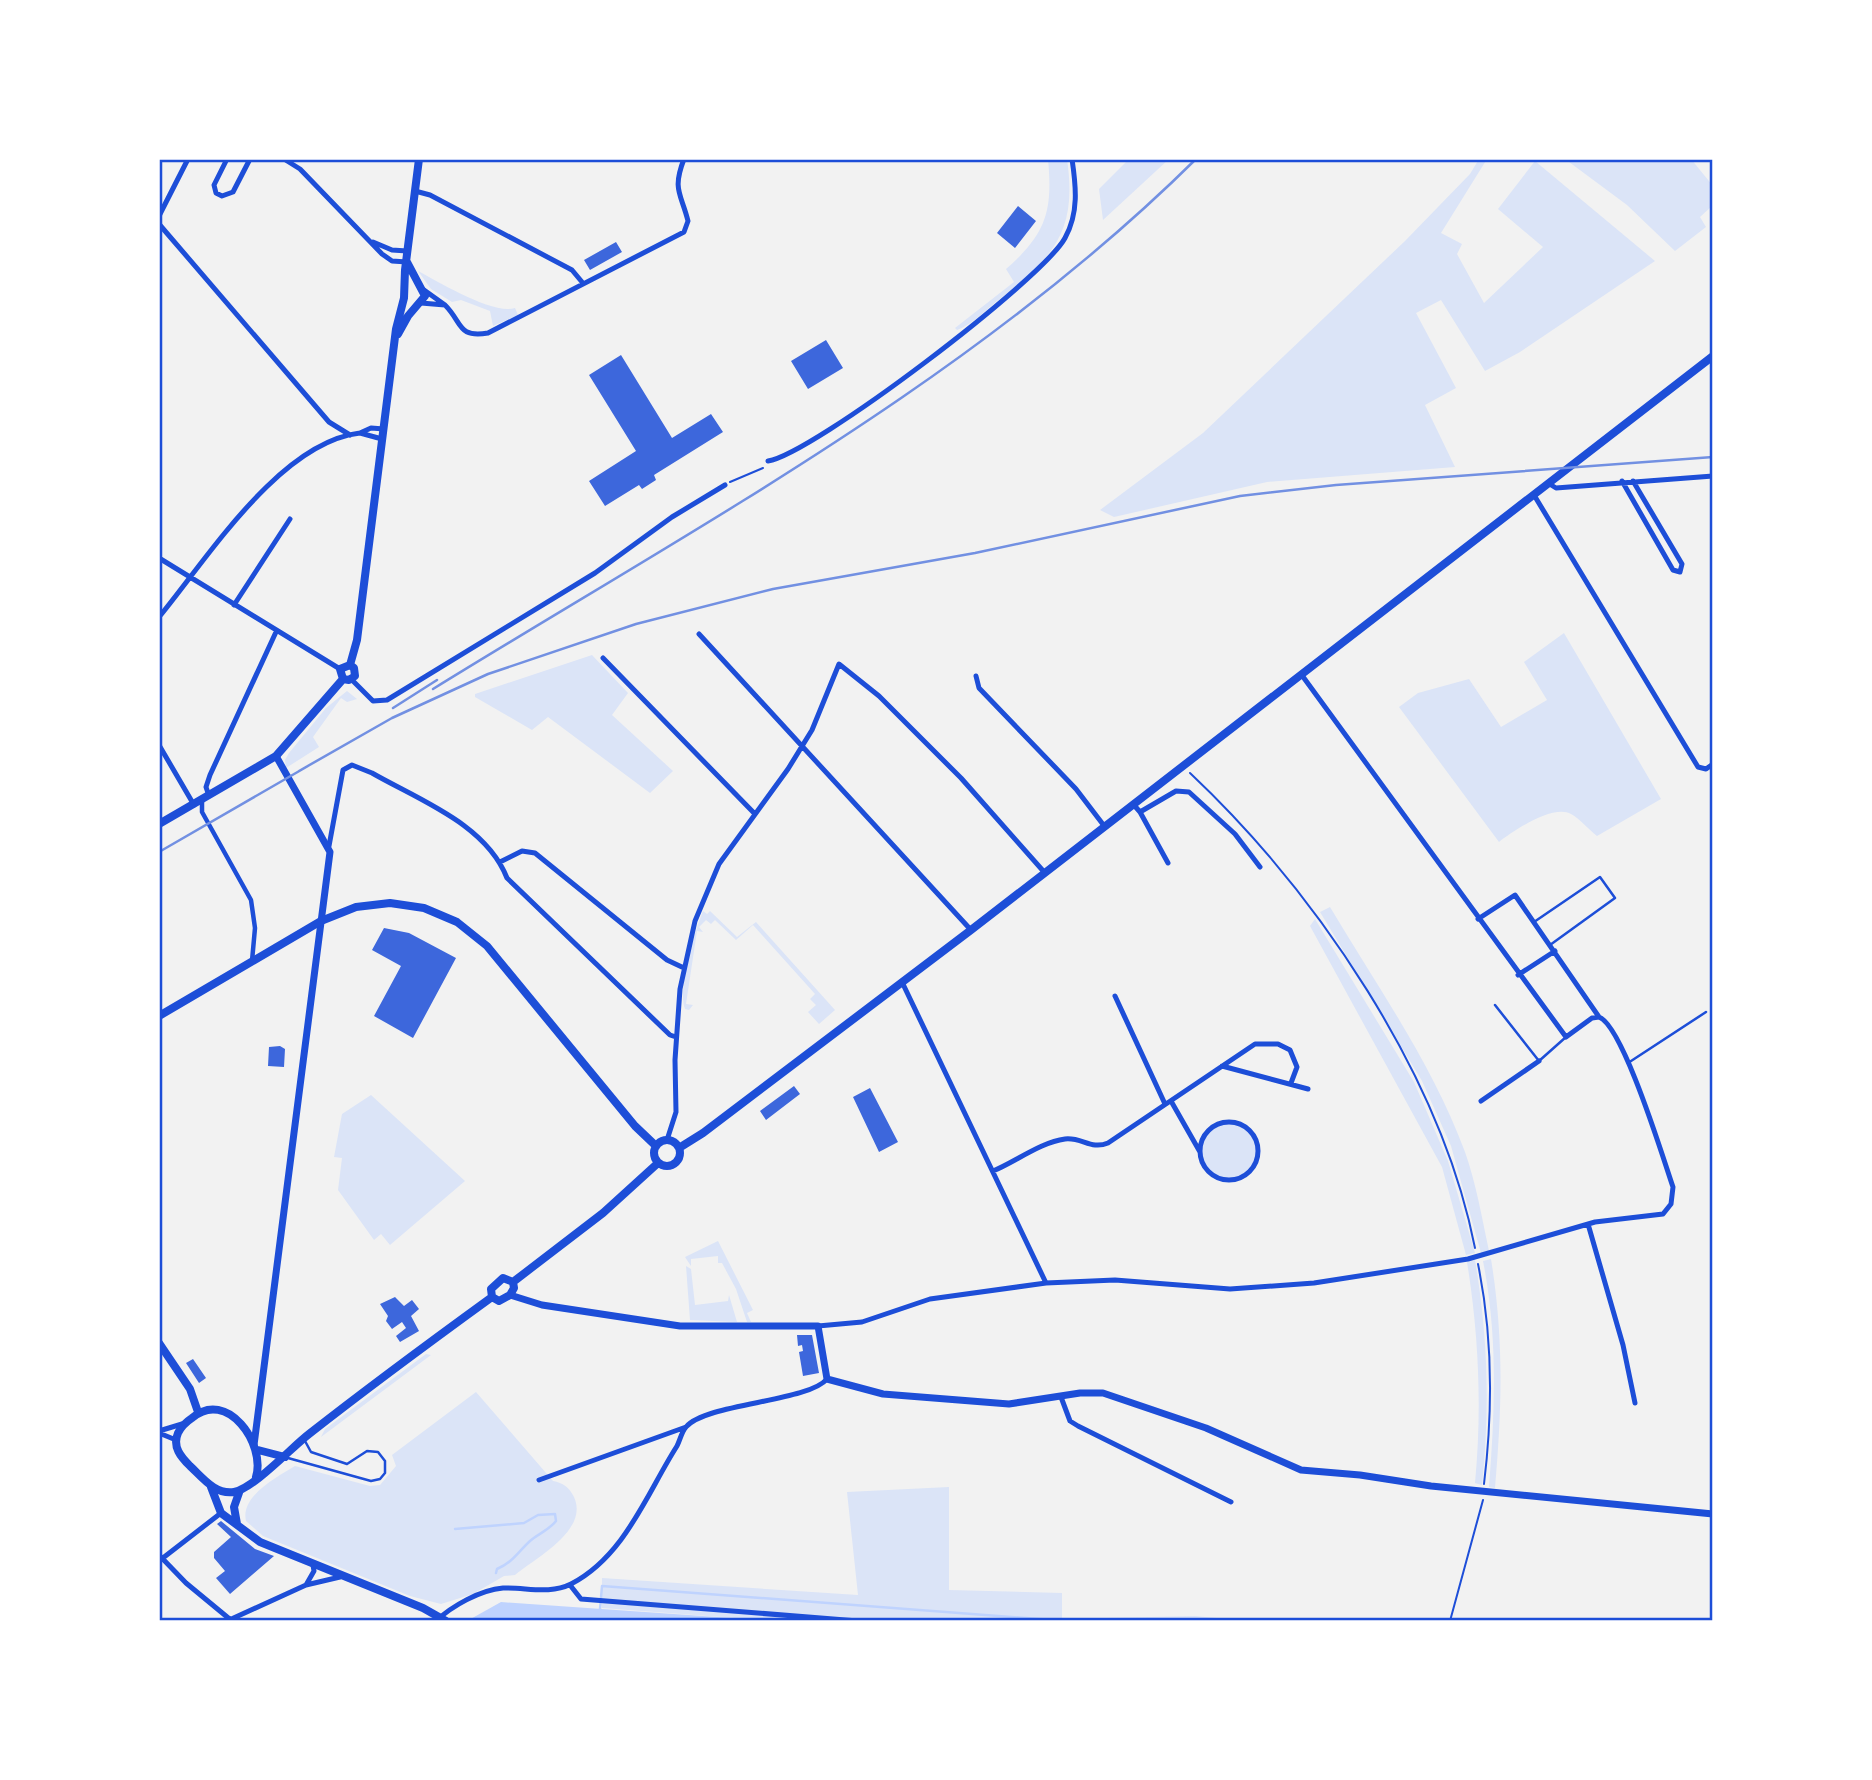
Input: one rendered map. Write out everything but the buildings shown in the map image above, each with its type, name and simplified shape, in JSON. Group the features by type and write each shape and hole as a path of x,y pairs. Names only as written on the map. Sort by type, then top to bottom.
{"main road":[{"path":"350,665 357,640 395,341 406,288 407,251 419,159"},
{"path":"395,341 418,304 421,287 407,262"},
{"path":"406,288 421,287"},
{"path":"404,298 418,304"},
{"path":"679,1148 703,1133 971,930 1713,356"},
{"path":"347,679 340,669 350,665"},
{"path":"159,824 276,755 355,671 350,665"},
{"path":"159,1016 321,921 345,910 390,903 424,908 466,927 487,946 635,1126 656,1146"},
{"path":"667,1140 679,1148 680,1157 675,1164 666,1167 658,1163 654,1153 656,1146 667,1140"},
{"path":"513,1282 603,1213 658,1163"},
{"path":"492,1297 491,1289 503,1278 513,1282"},
{"path":"492,1297 499,1301 510,1296 514,1288 513,1282"},
{"path":"237,1524 233,1507 240,1490 285,1457 305,1437 492,1297"},
{"path":"159,1343 190,1389 198,1412"},
{"path":"256,1477 259,1465 256,1448 229,1412 212,1407 198,1412 185,1423 176,1440 181,1457 211,1487 220,1513 260,1542 441,1619"},
{"path":"256,1448 285,1457"},
{"path":"211,1487 226,1492 240,1490"}],"street":[{"path":"159,216 188,159"},
{"path":"227,159 214,185 216,193 222,196 233,192 250,159"},
{"path":"284,159 300,169 388,259 407,262"},
{"path":"421,287 445,305 463,331 472,334 488,333 515,321 582,282 684,232 688,222 678,197 677,181 684,159"},
{"path":"768,461 824,432 902,378 1021,287 1052,257 1070,227 1075,198 1072,159"},
{"path":"415,191 430,195 572,270 582,282"},
{"path":"159,224 329,422 350,435"},
{"path":"370,241 392,250 407,251"},
{"path":"418,304 445,305"},
{"path":"159,617 279,473 302,457 350,435 371,428 384,429"},
{"path":"359,433 383,439"},
{"path":"1548,483 1556,488 1713,476"},
{"path":"1622,481 1673,570 1680,572 1682,564 1633,481"},
{"path":"347,679 373,701 387,700 595,573 672,517 725,485"},
{"path":"1534,495 1698,767 1706,769 1713,764"},
{"path":"233,605 290,519"},
{"path":"159,558 340,669"},
{"path":"252,961 255,928 251,900 202,813 202,800 210,775 276,632"},
{"path":"699,634 971,930"},
{"path":"603,658 754,813"},
{"path":"667,1140 676,1112 676,1037 684,968 695,921 719,864 803,745 839,664 879,696 961,778 1045,873"},
{"path":"1301,674 1518,975 1566,1037 1592,1018 1599,1017"},
{"path":"976,676 979,688 1076,789 1105,827"},
{"path":"159,745 202,800"},
{"path":"276,755 329,846"},
{"path":"256,1448 329,846 342,773 352,765 372,773 464,827 491,849 507,878 530,901 676,1037"},
{"path":"1140,812 1176,791 1189,792 1235,834 1260,867"},
{"path":"1133,804 1168,863"},
{"path":"500,862 522,850 535,853 667,961 684,968"},
{"path":"510,1296 542,1305 680,1326 818,1326 862,1322 930,1299 1046,1283 1115,1280 1203,1288 1266,1287 1468,1259 1588,1224 1658,1216 1671,1204 1673,1187 1628,1063 1607,1022 1599,1017 1515,895 1478,919"},
{"path":"1518,975 1555,951"},
{"path":"902,982 1046,1283"},
{"path":"1115,996 1168,1103 1200,1152 1207,1170 1214,1176 1232,1180 1249,1173 1258,1156 1258,1147 1249,1130 1231,1122 1222,1123 1206,1134 1200,1152"},
{"path":"993,1171 1065,1139 1101,1146 1255,1044 1278,1044 1290,1050 1296,1060 1296,1072 1291,1083"},
{"path":"1480,1101 1539,1061"},
{"path":"1222,1066 1308,1089"},
{"path":"1588,1224 1620,1336 1634,1403"},
{"path":"818,1326 827,1379"},
{"path":"539,1480 718,1413 806,1390 827,1379 900,1397 1009,1404 1093,1392 1121,1398 1206,1428 1301,1470 1713,1514"},
{"path":"1061,1397 1070,1421 1078,1426 1231,1502"},
{"path":"159,1432 185,1423"},
{"path":"441,1619 476,1597 500,1589 545,1590 570,1585 606,1557 633,1522 686,1427"},
{"path":"159,1432 176,1440"},
{"path":"220,1513 160,1558 230,1620 306,1585 340,1577"},
{"path":"306,1585 313,1565"},
{"path":"570,1585 581,1599 858,1620"}],"lane":[{"path":"1534,922 1600,877 1615,898 1550,945"},
{"path":"1495,1005 1539,1061 1566,1037"},
{"path":"1628,1063 1706,1012"},
{"path":"285,1457 371,1481 380,1479 385,1473 385,1461 378,1452 367,1451 347,1464 311,1452 305,1437"}],"path":[{"path":"725,485 765,467 768,461"},
{"path":"1182,766 1227,808 1281,868 1329,933 1417,1079 1442,1138 1470,1223 1490,1330 1491,1399 1484,1487"},
{"path":"1450,1621 1483,1500"}],"shaded area":[{"path":"1048,159 1067,159 1068,206 1057,242 1033,271 978,317 957,330 955,328 1014,282 1006,269 1030,244 1044,221 1049,194"},
{"path":"1129,159 1169,159 1103,220 1099,189"},
{"path":"1479,159 1487,159 1441,233 1462,244 1457,254 1484,303 1543,247 1498,209 1535,161 1655,261 1520,352 1485,371 1441,300 1416,313 1456,388 1425,405 1455,467 1267,482 1114,517 1100,510 1203,433 1405,241 1470,174"},
{"path":"1565,159 1691,159 1713,186 1713,205 1700,217 1706,227 1675,251 1627,205"},
{"path":"418,271 480,302 505,309 515,308 518,315 493,326 490,311 461,300 452,302 431,289"},
{"path":"1564,633 1661,799 1597,836 1574,816 1563,812 1534,820 1499,842 1399,707 1418,693 1469,679 1501,727 1547,700 1524,662"},
{"path":"592,655 628,693 612,715 673,771 650,793 548,717 532,730 475,697 475,694"},
{"path":"347,691 357,699 347,702 341,698 313,737 319,747 286,768 285,760 289,753 326,708"},
{"path":"1330,907 1421,1057 1452,1120 1472,1176 1489,1251 1481,1253 1451,1146 1422,1081 1320,912"},
{"path":"703,911 707,914 710,911 737,937 756,922 835,1010 819,1024 808,1012 816,1005 810,999 815,994 753,925 736,940 715,920 711,924 706,920 699,927 703,932 697,931 686,1004 693,1005 689,1010 685,1009 685,975 692,946"},
{"path":"1315,919 1414,1082 1448,1161 1475,1253 1466,1255 1442,1167 1310,926"},
{"path":"371,1095 465,1181 390,1245 381,1234 374,1240 338,1190 342,1158 334,1157 342,1114"},
{"path":"1229,1122 1240,1124 1253,1135 1258,1151 1256,1162 1245,1175 1229,1180 1218,1178 1205,1167 1200,1151 1202,1140 1213,1127"},
{"path":"718,1241 753,1310 747,1313 751,1322 747,1322 736,1289 722,1263 718,1263 718,1256 691,1259 691,1266 685,1257"},
{"path":"1491,1259 1498,1317 1500,1373 1495,1488 1489,1487 1494,1374 1491,1318 1483,1261"},
{"path":"1475,1260 1483,1317 1486,1372 1482,1485 1475,1483 1478,1372 1467,1262"},
{"path":"686,1266 691,1269 695,1305 728,1301 729,1295 737,1322 690,1320"},
{"path":"426,1354 431,1355 321,1437 325,1429"},
{"path":"476,1392 553,1481 563,1484 570,1491 577,1509 574,1521 558,1542 515,1575 504,1576 473,1594 441,1604 410,1596 263,1536 246,1521 246,1512 254,1496 295,1466 370,1486 380,1485 396,1466 392,1455"},
{"path":"949,1487 949,1590 1062,1593 1062,1619 1195,1616 1248,1621 774,1621 602,1608 602,1578 858,1595 847,1492"}],"water":[{"path":"501,1602 774,1621 467,1621"}],"waterway":[{"path":"455,1529 524,1523 538,1515 555,1514 556,1521 497,1569 496,1573"},
{"path":"600,1609 602,1586 1066,1621"}],"railway":[{"path":"433,689 732,508 927,380 1020,312 1110,238 1196,159"},
{"path":"299,771 392,718 488,674 636,624 773,589 975,553 1240,496 1336,485 1713,457"},
{"path":"393,708 437,680"},
{"path":"159,852 308,766"}]}
